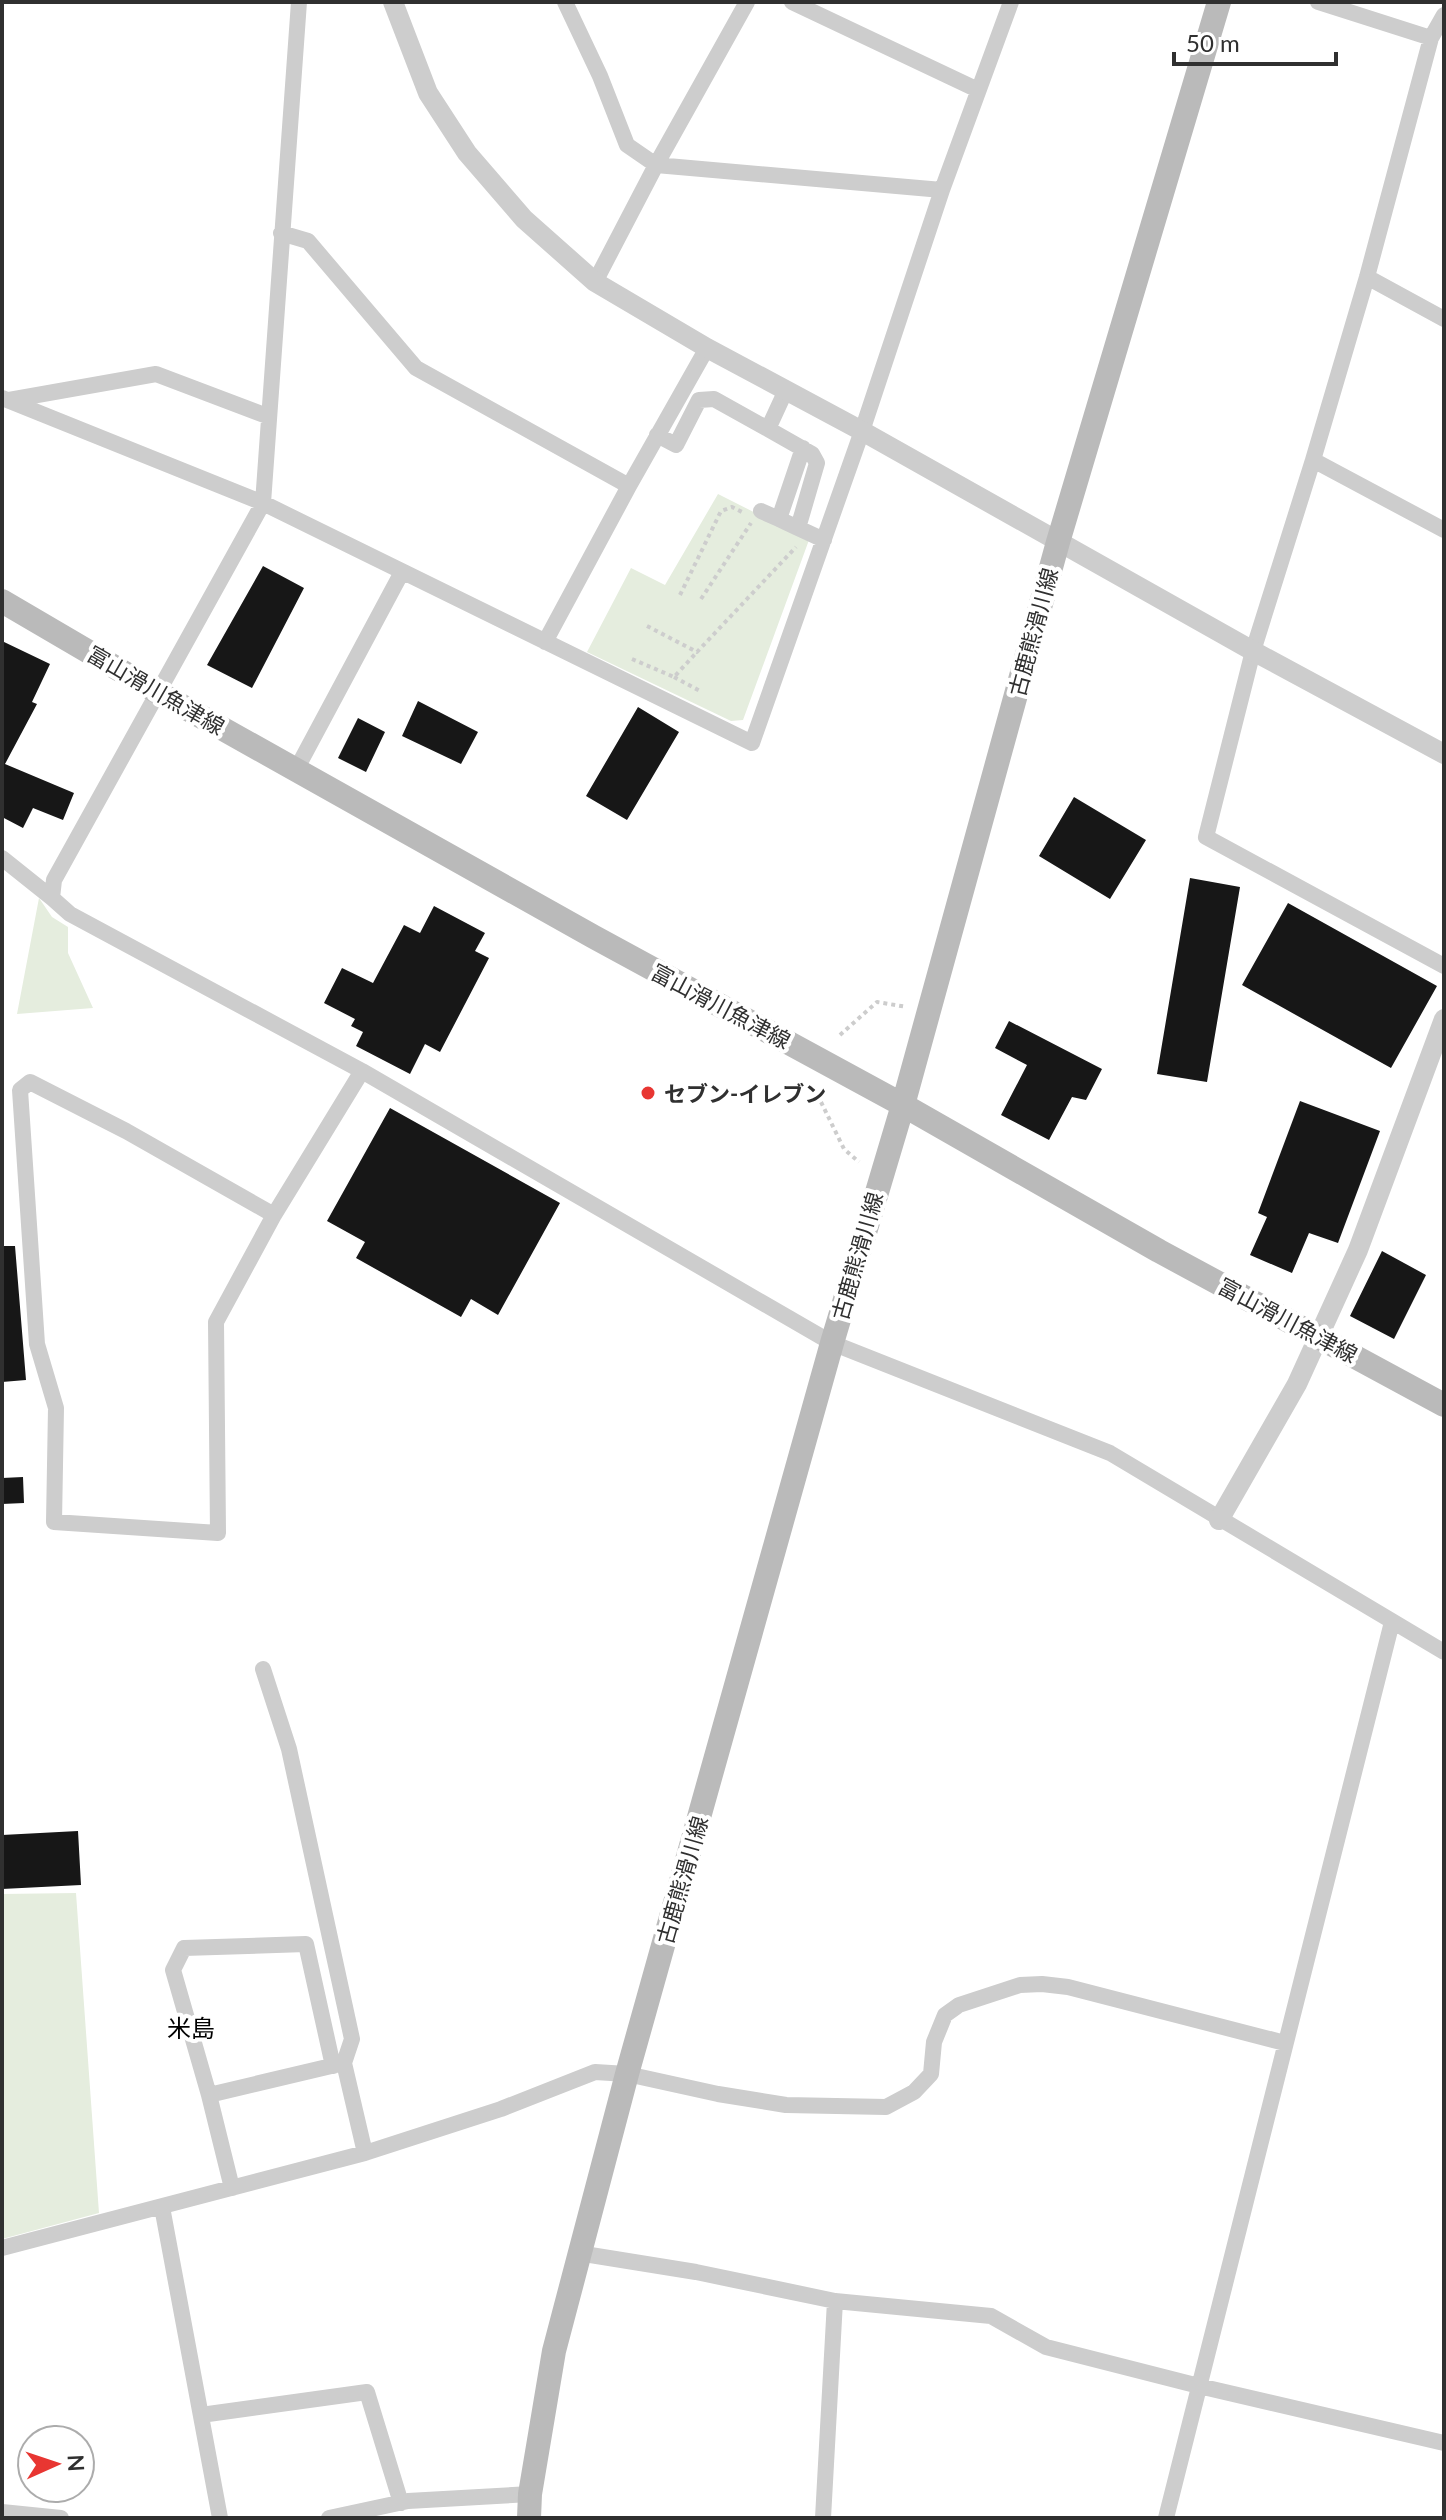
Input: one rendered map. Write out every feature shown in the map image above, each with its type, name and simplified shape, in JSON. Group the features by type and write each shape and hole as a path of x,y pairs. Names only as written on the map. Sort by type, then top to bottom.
{"main road":[{"name":"古鹿熊滑川線","path":"529,2506 554,2351 627,2074 832,1343 903,1105 1058,542 1219,2"},
{"name":"富山滑川魚津線","path":"2,601 159,693 594,937 903,1105 1159,1251 1444,1405"}],"street":[{"path":"52,898 54,880 263,503 299,2"},
{"path":"393,2 428,93 467,153 524,219 595,282 707,348 1444,754"},
{"path":"565,2 600,76 627,145 656,165 942,190"},
{"path":"595,282 747,2"},
{"path":"792,2 978,90"},
{"path":"5,399 263,503 752,743 862,431 942,190 1011,2"},
{"path":"1318,2 1431,38"},
{"path":"1444,15 1431,38 1367,277 1253,651 1206,837 1444,966"},
{"path":"281,233 308,241 416,368 629,486"},
{"path":"1367,277 1444,319"},
{"path":"545,642 707,348"},
{"path":"5,399 156,374 267,416"},
{"path":"768,429 786,390"},
{"path":"657,435 676,445 699,400 714,399 812,454 817,463 793,534"},
{"path":"779,519 803,448"},
{"path":"1313,460 1444,530"},
{"path":"761,511 779,519 793,534 824,540"},
{"path":"296,770 402,572"},
{"path":"2,858 70,914 362,1071 832,1343 1110,1453 1444,1652"},
{"path":"1219,1520 1297,1384 1358,1250 1444,1019"},
{"path":"274,1215 126,1131 30,1082 20,1090 37,1344 56,1408 54,1522 218,1533 216,1322 274,1215 362,1071"},
{"path":"1166,2518 1392,1622"},
{"path":"263,1669 289,1749 352,2039 339,2065"},
{"path":"232,2188 173,1970 184,1948 306,1944 365,2153"},
{"path":"2,2248 365,2153 501,2109 595,2072 627,2074 786,2105 886,2107 914,2092 931,2074 934,2042 945,2015 959,2005 1020,1985 1068,1987 1285,2043"},
{"path":"209,2095 339,2065"},
{"path":"162,2207 220,2518"},
{"path":"578,2253 696,2272 835,2301 991,2316 1046,2347 1444,2443"},
{"path":"823,2518 835,2301"},
{"path":"201,2415 367,2392 401,2503"},
{"path":"329,2518 401,2503 529,2506"},
{"path":"2,2512 61,2518"}],"path":[{"path":"680,595 721,511 732,507 754,517 701,599"},
{"path":"793,534 796,547"},
{"path":"796,547 818,557"},
{"path":"674,677 796,547"},
{"path":"647,626 697,652"},
{"path":"632,659 700,691"},
{"path":"840,1035 877,1002 909,1008"},
{"path":"821,1102 844,1149 859,1162"}],"green space":[{"path":"718,494 809,540 743,720 731,721 587,652 631,568 665,585"},
{"path":"39,898 52,917 68,927 68,953 93,1008 17,1014"},
{"path":"76,1893 99,2213 2,2239 2,1894"}],"building":[{"path":"263,566 304,588 252,688 207,665"},
{"path":"2,641 50,664 32,702 37,704 5,764 74,793 63,820 33,808 23,828 2,817"},
{"path":"418,701 478,732 461,764 402,736"},
{"path":"638,707 679,732 627,820 586,796"},
{"path":"358,718 385,732 366,772 338,758"},
{"path":"1074,797 1146,840 1110,899 1039,856"},
{"path":"1190,878 1240,887 1207,1082 1157,1074"},
{"path":"1288,903 1437,986 1391,1068 1242,985"},
{"path":"434,906 485,933 475,951 489,958 440,1052 425,1044 410,1074 356,1046 363,1032 351,1026 355,1019 324,1003 342,968 373,983 404,925 420,933"},
{"path":"1009,1021 1102,1069 1086,1100 1072,1097 1049,1140 1001,1115 1027,1065 995,1048"},
{"path":"1300,1101 1380,1131 1338,1243 1309,1233 1292,1273 1250,1255 1267,1217 1258,1213"},
{"path":"390,1108 560,1203 498,1315 471,1299 461,1317 356,1258 365,1242 327,1221"},
{"path":"2,1246 15,1246 26,1380 2,1382"},
{"path":"1382,1251 1426,1275 1394,1339 1350,1316"},
{"path":"23,1477 24,1503 2,1504 2,1478"},
{"path":"78,1831 81,1885 2,1889 2,1835"}],"place":[{"name":"セブン-イレブン","path":"648,1093"}],"district":[{"name":"米島","path":"191,2027"}]}
